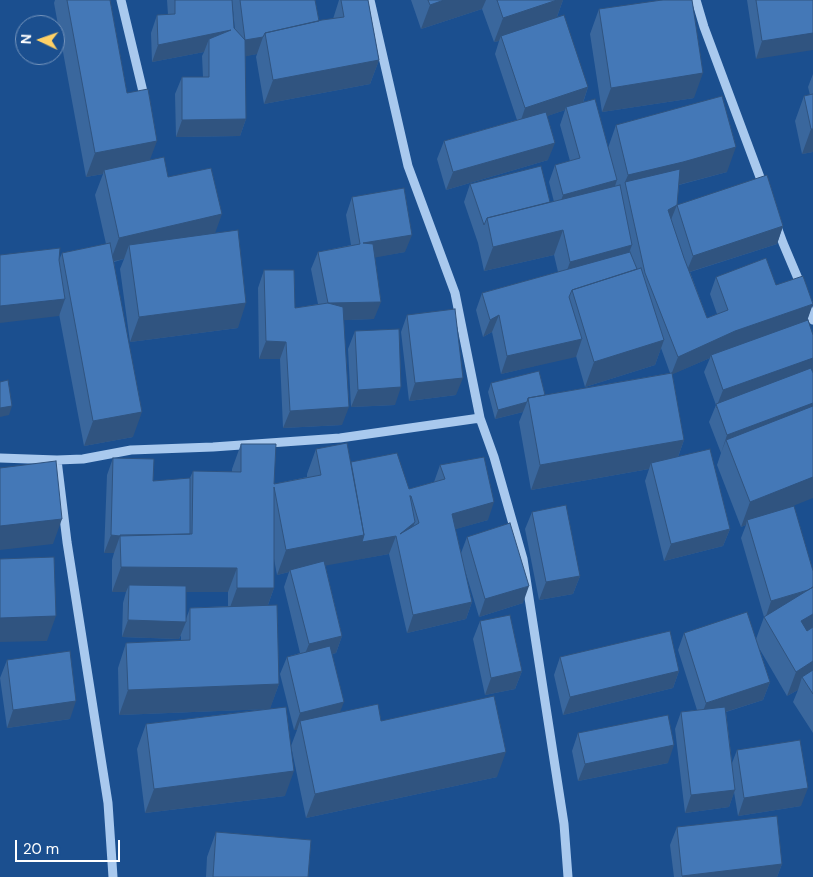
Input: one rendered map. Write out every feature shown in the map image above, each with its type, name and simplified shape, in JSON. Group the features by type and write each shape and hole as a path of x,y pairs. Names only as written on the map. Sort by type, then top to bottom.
{"street":[{"path":"121,0 146,106"},
{"path":"370,0 408,166 455,293 480,418 494,457 523,559 564,824 568,877"},
{"path":"696,0 704,27 766,192"},
{"path":"774,218 813,320"},
{"path":"0,458 82,460 131,450 340,438 480,418"},
{"path":"57,460 68,552 108,803 113,877"}],"building":[{"path":"67,0 110,0 127,93 148,89 157,141 95,153"},
{"path":"175,0 232,0 234,28 245,40 246,119 182,120 182,77 209,77 209,39 231,30 158,45 157,15 175,14"},
{"path":"240,0 315,0 319,21 265,33 263,37 245,40"},
{"path":"341,0 368,0 379,60 273,80 265,33 344,17"},
{"path":"428,0 444,0 430,5"},
{"path":"497,0 557,0 503,18"},
{"path":"662,0 692,0 703,73 611,88 599,9"},
{"path":"756,0 813,0 813,33 762,41"},
{"path":"564,15 588,87 525,108 501,36"},
{"path":"813,94 813,129 811,129 804,96"},
{"path":"722,96 736,147 628,175 616,125"},
{"path":"595,99 617,180 563,195 555,165 580,158 566,107"},
{"path":"546,112 555,143 453,172 444,141"},
{"path":"164,157 168,177 211,168 222,214 119,238 104,170"},
{"path":"541,166 550,202 487,218 484,225 470,184"},
{"path":"680,169 677,205 668,210 707,318 728,310 716,277 766,258 776,285 803,276 813,304 735,331 678,357 645,273 625,182"},
{"path":"767,175 783,226 693,256 677,205"},
{"path":"620,185 632,245 570,262 563,230 493,247 487,218"},
{"path":"404,188 412,235 363,243 373,244 381,302 328,303 318,252 360,244 352,197"},
{"path":"238,230 246,303 139,317 129,245"},
{"path":"110,243 142,412 93,421 62,253"},
{"path":"60,248 59,260 65,299 0,306 0,255"},
{"path":"630,252 637,269 572,290 569,297 582,339 507,356 499,315 490,320 482,293"},
{"path":"641,268 664,340 594,362 572,290"},
{"path":"264,270 294,270 295,308 328,303 343,307 349,407 290,411 286,342 266,341"},
{"path":"455,309 463,378 415,383 407,315"},
{"path":"808,320 813,335 813,358 723,390 711,355"},
{"path":"399,329 401,387 358,390 355,331"},
{"path":"811,368 813,373 813,403 727,435 716,404"},
{"path":"539,371 545,395 528,398 527,402 498,410 491,383"},
{"path":"672,373 684,440 540,465 528,398"},
{"path":"8,380 12,406 0,408 0,382"},
{"path":"813,406 813,477 750,502 726,440"},
{"path":"347,443 364,535 286,550 274,487 274,588 237,588 237,568 121,567 120,535 192,534 193,471 241,472 241,444 276,444 274,484 321,475 316,449"},
{"path":"710,449 730,529 671,544 651,463"},
{"path":"397,453 409,489 445,479 440,465 484,457 494,502 452,514 472,602 413,615 396,536 362,542 364,535 351,462","holes":["411,496 419,523 400,534 415,522"]},
{"path":"113,458 154,459 153,481 190,478 190,534 111,535"},
{"path":"56,461 62,519 0,526 0,468"},
{"path":"566,505 580,576 546,582 532,512"},
{"path":"794,506 813,571 813,587 771,601 747,520"},
{"path":"510,523 529,586 485,599 467,537"},
{"path":"54,557 56,616 0,618 0,559"},
{"path":"324,561 342,636 309,644 290,570"},
{"path":"129,585 186,586 186,622 128,620"},
{"path":"813,587 813,614 801,621 807,631 813,627 813,661 796,672 764,617"},
{"path":"277,605 279,684 128,690 126,643 190,640 190,608"},
{"path":"747,612 770,682 706,703 684,633"},
{"path":"510,615 522,671 491,678 480,621"},
{"path":"670,631 679,671 570,697 560,657"},
{"path":"330,646 344,702 300,713 287,657"},
{"path":"70,651 76,701 13,710 7,660"},
{"path":"813,670 813,694 802,677"},
{"path":"494,696 506,752 315,794 300,721 378,704 381,721"},
{"path":"286,707 294,771 154,789 146,724"},
{"path":"725,707 735,790 691,795 681,712"},
{"path":"668,715 674,745 585,764 578,733"},
{"path":"800,740 808,788 744,798 737,750"},
{"path":"777,816 782,864 682,876 677,827"},
{"path":"216,832 311,840 308,877 213,877"}]}
